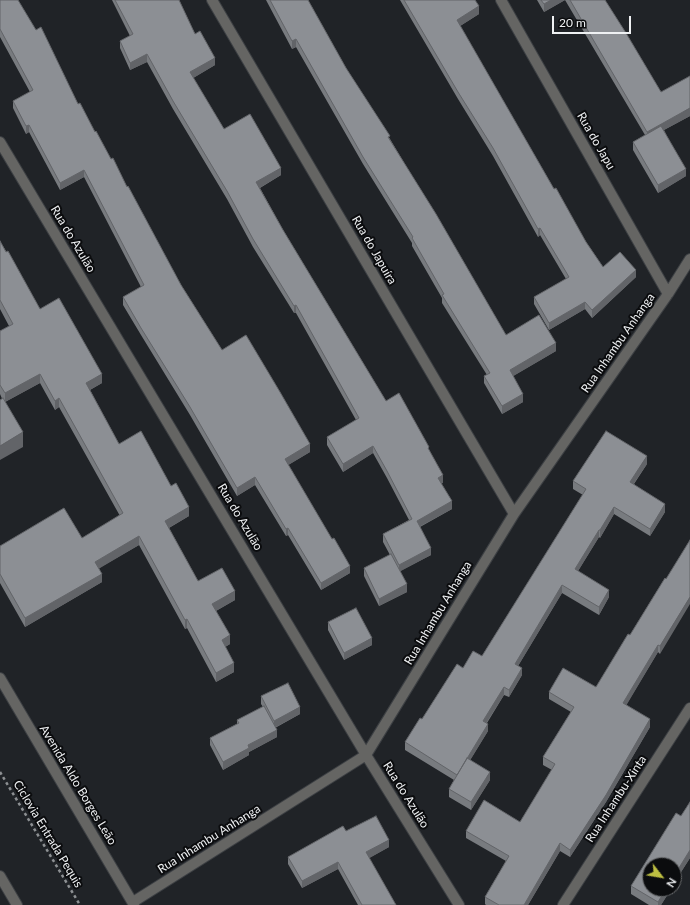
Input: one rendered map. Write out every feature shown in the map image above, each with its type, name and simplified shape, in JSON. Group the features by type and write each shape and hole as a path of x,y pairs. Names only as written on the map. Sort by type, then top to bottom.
{"street":[{"name":"Rua do Japuíra","path":"212,0 514,514"},
{"name":"Rua do Japu","path":"501,0 668,294"},
{"name":"Rua do Azulão","path":"0,142 366,755 459,905"},
{"name":"Rua Inhambu Anhanga","path":"134,904 366,755 514,514 668,294 690,259"},
{"name":"Avenida Aldo Borges Leão","path":"0,678 134,904"},
{"name":"Rua Inhambu-Xinta","path":"563,905 690,708"},
{"path":"0,876 17,905"}],"path":[{"name":"Ciclovia Entrada Pequis","path":"0,772 80,905"}],"building":[{"path":"0,0 18,0 36,30 41,27 78,104 80,103 111,159 113,158 127,187 128,186 181,285 222,350 246,335 310,444 285,459 332,539 334,538 350,566 321,583 255,477 237,488 123,297 144,285 84,170 60,183 29,125 26,126 13,101 33,90 0,29"},
{"path":"115,0 179,0 195,34 200,31 215,58 190,72 224,129 250,114 281,168 256,182 283,230 386,401 399,393 443,475 438,478 452,501 417,521 431,548 399,565 383,534 412,519 373,446 343,464 327,437 359,418 296,305 294,306 253,239 227,191 173,101 147,54 130,63 120,41 133,34"},
{"path":"270,0 308,0 346,68 390,136 388,137 436,214 506,335 539,315 556,343 510,370 523,394 502,406 484,376 490,373 442,295 444,294 412,238 413,237 363,157 296,39 292,41"},
{"path":"404,0 475,0 479,6 457,20 554,189 556,188 586,242 603,267 620,252 636,270 592,310 585,302 549,323 534,297 569,277 540,228 538,229 493,148"},
{"path":"541,0 551,0 544,4"},
{"path":"570,0 605,0 661,92 690,76 690,108 647,132"},
{"path":"661,126 686,169 658,185 633,142"},
{"path":"0,241 6,252 8,251 40,309 59,298 102,374 86,383 119,444 141,431 171,486 176,483 189,507 165,521 198,581 222,568 235,591 212,604 230,635 222,640 234,663 216,673 139,536 95,562 102,574 25,618 0,574 0,546 64,508 82,538 123,513 59,398 55,401 40,374 5,393 0,385 0,331 13,324 0,300"},
{"path":"3,398 23,432 0,446 0,400"},
{"path":"606,431 647,456 630,482 665,504 650,529 614,507 575,569 609,590 599,607 562,585 515,664 522,668 509,690 504,687 483,721 488,724 457,775 405,742 420,718 422,719 457,664 463,668 473,651 482,656 586,489 573,481"},
{"path":"690,540 690,597 660,646 658,645 623,703 650,719 606,795 570,850 560,843 524,905 499,905 485,897 509,856 466,831 484,800 520,822 555,764 543,757 574,707 549,692 563,668 596,687 628,634 630,635"},
{"path":"391,554 407,584 379,599 364,568"},
{"path":"356,608 372,638 344,653 328,622"},
{"path":"288,683 300,707 274,721 261,696"},
{"path":"264,706 277,730 248,745 249,748 223,762 210,738 239,723 237,720"},
{"path":"467,758 490,772 471,802 449,789"},
{"path":"690,802 690,850 682,863 682,857 649,857 676,813 681,816"},
{"path":"376,816 389,840 366,852 396,905 362,905 338,862 302,881 288,857 343,826 346,831"},
{"path":"642,868 642,893 631,886"},
{"path":"650,897 661,897 658,902"}]}
